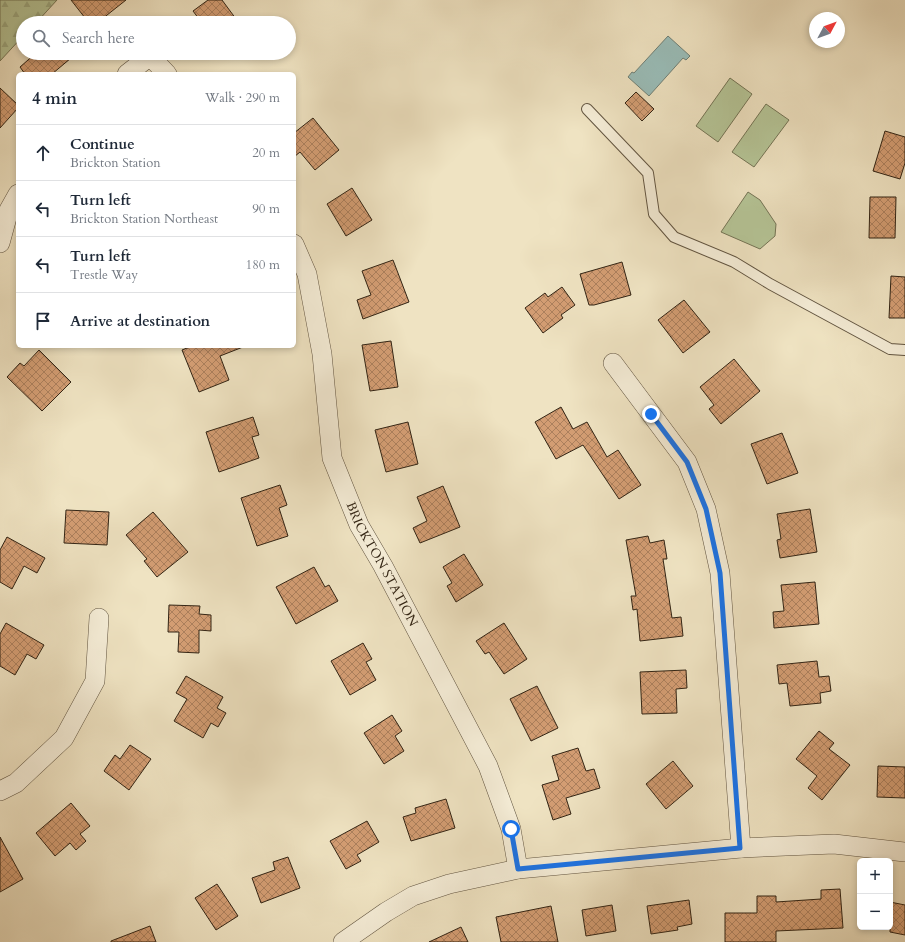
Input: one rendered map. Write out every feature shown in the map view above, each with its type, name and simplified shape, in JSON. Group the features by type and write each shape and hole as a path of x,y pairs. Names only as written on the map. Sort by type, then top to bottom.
{"street":[{"path":"130,72 145,60"},
{"path":"154,60 165,72"},
{"path":"0,243 10,210 16,198"},
{"name":"BRICKTON STATION","path":"296,249 307,274 322,354 332,458 359,525 383,566 488,766 511,829 518,869"},
{"path":"613,363 687,462 706,509 720,573 740,848"},
{"path":"0,791 16,783 64,738 95,681 99,618"},
{"path":"343,942 386,912 413,896 449,884 518,869 740,848 834,844 905,852"}],"lane":[{"path":"587,109 648,174 654,214 674,236 734,262 770,284 890,349 905,350"}],"green space":[{"path":"0,0 57,0 42,16 16,16 16,44 0,61"},
{"path":"730,78 752,94 718,142 696,126"},
{"path":"766,104 789,120 754,167 732,152"},
{"path":"748,192 760,200 776,224 775,236 760,249 721,232"}],"water":[{"path":"668,36 690,56 686,60 683,58 649,96 628,77 632,72 634,73"}],"building":[{"path":"71,0 126,0 106,16 84,16"},
{"path":"208,0 222,0 234,16 197,16 193,11"},
{"path":"28,60 69,60 54,72 24,72 20,67"},
{"path":"0,88 16,103 16,110 0,128"},
{"path":"636,92 654,109 642,121 625,103"},
{"path":"313,118 339,150 315,170 300,152 296,155 296,131"},
{"path":"885,131 905,137 905,163 900,179 873,171"},
{"path":"352,188 372,220 346,236 327,204"},
{"path":"870,197 896,197 895,238 869,238"},
{"path":"393,260 409,302 363,319 357,300 371,295 362,271"},
{"path":"622,262 631,295 589,305 580,274"},
{"path":"891,276 905,277 905,318 889,318"},
{"path":"562,287 575,305 561,315 563,318 543,333 525,308 545,293 548,297"},
{"path":"684,300 710,332 683,353 658,320"},
{"path":"391,341 398,387 370,391 362,345"},
{"path":"187,348 240,348 220,356 229,380 199,392 182,350"},
{"path":"39,350 71,382 42,411 7,377 20,363 24,366"},
{"path":"734,359 760,391 721,424 709,409 714,405 700,387"},
{"path":"561,407 573,429 587,422 607,457 618,450 641,485 619,499 583,445 556,459 535,422"},
{"path":"253,417 259,435 252,437 259,458 219,472 206,432"},
{"path":"408,422 418,464 386,472 375,430"},
{"path":"782,433 798,473 767,484 751,444"},
{"path":"280,485 287,505 279,508 288,536 257,546 241,498"},
{"path":"443,486 460,527 420,543 413,528 427,521 417,497"},
{"path":"810,509 817,552 780,558 777,540 781,539 777,514"},
{"path":"66,510 109,512 107,545 64,543"},
{"path":"153,512 188,552 157,577 144,561 147,559 126,535"},
{"path":"648,536 650,543 664,540 667,559 663,559 672,618 681,617 683,636 640,641 637,609 633,610 631,596 636,596 626,540"},
{"path":"7,537 45,558 37,573 24,566 12,589 0,582 0,550"},
{"path":"464,554 483,585 456,602 447,586 452,583 443,567"},
{"path":"314,567 325,587 329,585 338,601 296,624 276,587"},
{"path":"815,582 819,624 774,628 773,612 784,611 781,585"},
{"path":"169,605 200,606 199,614 211,615 211,631 199,630 199,653 178,652 179,632 168,632"},
{"path":"6,623 44,645 36,659 27,654 15,675 0,666 0,634"},
{"path":"504,623 527,659 504,674 489,652 485,654 476,641"},
{"path":"363,643 372,659 366,662 376,680 350,695 331,661"},
{"path":"817,661 819,677 829,676 831,691 820,693 821,703 790,706 787,683 779,684 777,665"},
{"path":"686,670 687,688 676,689 677,713 642,714 640,672"},
{"path":"186,676 223,697 217,708 226,713 218,727 211,723 203,738 174,721 187,699 176,693"},
{"path":"537,686 558,728 531,741 510,699"},
{"path":"392,715 402,731 395,736 404,751 384,764 364,733"},
{"path":"819,731 834,743 829,749 850,765 822,800 808,788 817,776 796,759"},
{"path":"130,745 151,759 129,790 104,771 115,755 120,759"},
{"path":"578,748 586,771 594,769 600,788 566,798 571,814 553,820 542,785 559,780 552,756"},
{"path":"673,761 693,786 666,809 646,784"},
{"path":"878,766 905,767 905,798 877,797"},
{"path":"446,799 455,828 411,841 403,817 416,813 415,808"},
{"path":"71,803 90,826 80,834 86,841 76,850 70,843 55,856 36,833"},
{"path":"367,821 379,842 357,855 361,861 346,869 330,841"},
{"path":"0,837 23,879 0,892"},
{"path":"288,857 300,888 261,903 252,878 275,870 273,862"},
{"path":"217,884 238,916 216,930 195,898"},
{"path":"840,889 843,928 776,931 776,942 725,942 725,913 757,913 757,896 776,896 776,902 821,899 821,890"},
{"path":"689,900 692,924 677,927 678,930 651,934 647,906"},
{"path":"893,903 905,905 905,935 890,932 890,930 893,930"},
{"path":"612,905 616,931 586,936 582,910"},
{"path":"551,906 558,942 501,942 496,917"},
{"path":"150,926 156,942 111,942 111,941"},
{"path":"461,927 468,942 429,942"}],"route":[{"path":"511,829 518,869 740,848 720,573 706,509 687,462 651,414"}]}
